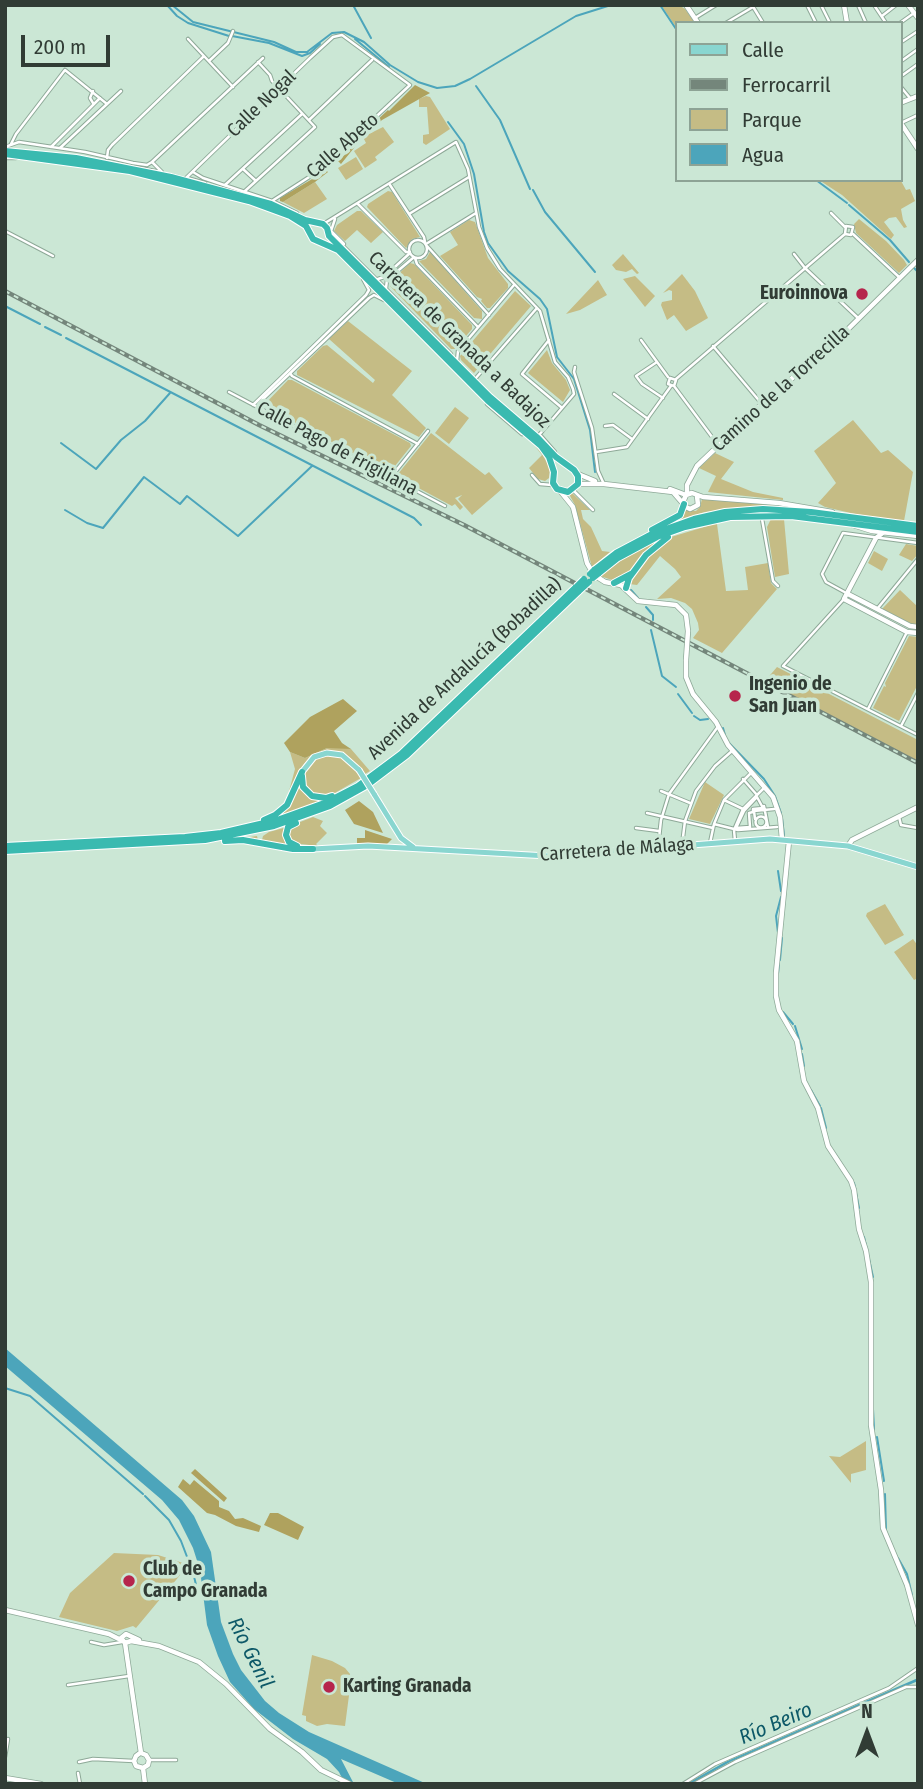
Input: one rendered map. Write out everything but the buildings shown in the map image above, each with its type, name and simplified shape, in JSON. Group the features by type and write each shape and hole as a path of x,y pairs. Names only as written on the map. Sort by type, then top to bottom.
{"highway":[{"path":"5,153 76,158 130,167 208,186 271,204 309,221 321,223 329,234 320,241 313,239 310,231 289,216 233,197 130,171 5,153"},
{"path":"310,231 312,226 321,223"},
{"name":"Carretera de Granada a Badajoz","path":"329,234 490,397 569,467"},
{"name":"Carretera de Granada a Badajoz","path":"320,241 330,245 346,258 488,401 541,446 549,457 553,471"},
{"path":"569,467 577,473 575,487 561,491 554,486 553,471 569,467"},
{"path":"628,546 678,517 683,503"},
{"name":"Avenida de Andalucía (Bobadilla)","path":"5,849 205,840 274,826 330,806 366,786 407,755 591,576 628,546 679,523 725,512 777,509 851,520"},
{"name":"Avenida de Andalucía (Bobadilla)","path":"591,576 636,548 685,527 721,519 774,515 851,520"},
{"path":"851,520 918,526"},
{"path":"851,520 918,534"},
{"path":"614,583 634,571 658,543 685,527"},
{"path":"626,589 634,571"},
{"name":"Avenida de Andalucía (Bobadilla)","path":"5,849 186,837 253,827 294,815 343,794 386,766 433,725 578,589"},
{"path":"302,772 301,780 306,792 317,798 326,798 386,766"},
{"path":"186,837 251,824 275,815 292,797 302,772"},
{"path":"313,849 292,845 286,839 286,831 293,824 330,806"},
{"path":"205,840 243,840 282,848 313,849"}],"main road":[{"path":"302,772 314,757 327,753 342,755 359,770 399,837 416,848"},
{"path":"389,846 399,837"},
{"path":"399,837 400,847"},
{"name":"Carretera de Málaga","path":"313,849 389,846 548,856 763,839 848,846 918,867"}],"street":[{"path":"685,5 696,20 716,5"},
{"path":"807,5 815,21"},
{"path":"821,5 829,21"},
{"path":"874,5 885,21"},
{"path":"881,16 896,5"},
{"path":"729,21 752,6"},
{"path":"909,6 916,15"},
{"path":"209,61 229,40 233,31"},
{"path":"902,42 918,31"},
{"name":"Calle Nogal","path":"186,178 333,37 342,35 373,59"},
{"path":"188,39 233,87"},
{"path":"902,61 918,49"},
{"path":"107,158 112,145 204,57"},
{"path":"130,167 145,167 162,155 263,58"},
{"path":"309,120 373,59"},
{"name":"Calle Abeto","path":"272,201 317,172 410,85 373,59"},
{"path":"245,191 315,127 258,62"},
{"path":"902,75 918,64"},
{"path":"5,153 16,134 65,70 107,104"},
{"path":"902,88 910,98"},
{"path":"62,148 121,90"},
{"path":"93,91 90,98 94,104"},
{"path":"902,102 918,96"},
{"path":"51,147 100,98"},
{"path":"225,185 303,114"},
{"path":"902,123 918,115"},
{"path":"902,124 915,139 918,149"},
{"path":"11,144 19,142 62,148 145,167 208,186"},
{"path":"363,265 329,234 330,225 335,219 456,142 464,158 487,248 514,285 543,317 555,362 568,377 573,389 573,394 539,435"},
{"path":"11,144 18,152"},
{"path":"158,166 162,155"},
{"path":"152,162 162,172"},
{"path":"243,169 256,181"},
{"path":"193,171 203,178 272,201 309,221"},
{"path":"193,171 194,180"},
{"path":"409,214 469,176"},
{"path":"389,184 426,244 489,315"},
{"path":"358,204 406,252 425,256 426,244"},
{"path":"426,244 476,213"},
{"path":"831,213 845,227 852,227 853,234 898,277"},
{"path":"321,223 335,219"},
{"path":"335,219 331,227 334,236 475,379 539,435 561,461"},
{"path":"596,452 626,447 676,379 845,234 845,227"},
{"path":"5,231 53,256"},
{"path":"845,234 853,234"},
{"path":"426,244 419,240 413,242 412,255 479,327"},
{"path":"330,245 488,405 538,447 553,471 546,484"},
{"path":"794,254 805,268 858,318"},
{"path":"377,279 384,277 412,255"},
{"path":"386,288 387,280 412,255"},
{"name":"Camino de la Torrecilla","path":"677,490 687,485 697,466 762,404 837,340 898,277 918,261"},
{"path":"255,406 360,303 368,292 363,279"},
{"path":"457,361 458,351 514,285"},
{"path":"360,303 374,295 384,300"},
{"path":"475,379 537,308"},
{"path":"549,340 522,374 562,408"},
{"path":"641,340 669,379 668,383 719,445"},
{"path":"713,346 762,404"},
{"path":"448,351 458,351"},
{"path":"657,362 636,376 642,384 663,398"},
{"path":"575,367 574,372 592,428 598,471 603,482"},
{"path":"289,372 418,444"},
{"path":"669,379 676,379"},
{"name":"Calle Pago de Frigiliana","path":"229,392 445,506"},
{"path":"614,394 648,419"},
{"path":"605,426 613,425 632,439"},
{"path":"391,478 428,431"},
{"path":"587,479 598,471"},
{"path":"577,473 587,479 603,482 779,503 846,514 856,527 872,531 918,534"},
{"path":"532,475 538,482 554,486"},
{"path":"575,487 604,484 673,492 689,508 695,507 699,501 690,494 687,485"},
{"path":"575,487 593,510"},
{"path":"561,491 573,508 589,568 600,580 626,589 638,601 671,604 680,608 688,619 686,677 690,688 732,751 773,797 785,840 790,846 775,983 778,1005 797,1041 804,1081 818,1108 828,1146 854,1190 859,1229 871,1282 871,1424 881,1490 883,1528 907,1585 918,1625"},
{"path":"683,503 690,494"},
{"path":"765,523 774,515"},
{"path":"757,516 765,523 774,581 778,586"},
{"path":"891,530 900,534"},
{"path":"872,531 876,538"},
{"path":"884,532 876,538 846,597 783,666 918,735"},
{"path":"918,542 843,533 823,571 826,582 846,597 918,633"},
{"path":"867,537 872,547"},
{"path":"875,612 918,559"},
{"path":"867,709 909,629 918,627"},
{"path":"901,726 918,693"},
{"path":"658,847 661,816 669,794 718,727"},
{"path":"682,845 690,803 702,781 732,751"},
{"path":"710,843 713,826 724,800 752,772"},
{"path":"743,779 767,810 768,828"},
{"path":"757,796 763,808 753,809 753,812 749,813 750,828 736,828 744,811 757,796 765,787"},
{"path":"661,791 690,803"},
{"path":"735,841 734,830 743,809 757,796"},
{"path":"724,800 743,809"},
{"path":"848,846 852,839 918,807"},
{"path":"755,829 754,811 774,809"},
{"path":"647,813 734,830 777,827"},
{"path":"755,818 767,816"},
{"path":"899,817 901,825 918,828"},
{"path":"636,828 659,831"},
{"path":"762,829 763,839"},
{"path":"5,1610 145,1643 188,1656 226,1684 270,1729 321,1770 350,1784"},
{"path":"91,1642 104,1645 125,1639"},
{"path":"125,1639 141,1753"},
{"path":"683,1784 715,1764 889,1688 918,1668"},
{"path":"68,1685 129,1676"},
{"path":"694,1784 735,1762 893,1692 906,1687 918,1687"},
{"path":"5,1757 8,1739"},
{"path":"134,1761 136,1766 143,1768 148,1765 149,1760 141,1753"},
{"path":"134,1761 141,1753"},
{"path":"79,1762 93,1759 134,1761"},
{"path":"149,1760 176,1760"},
{"path":"143,1768 145,1784"},
{"path":"78,1773 80,1784"},
{"path":"5,1778 41,1784"}],"green space":[{"path":"661,5 679,5 694,21 674,21 674,24"},
{"path":"430,97 450,129 426,145 423,143 423,135 429,134 427,107 419,107 419,99"},
{"path":"383,127 394,142 365,168 354,151 366,143 363,137"},
{"path":"356,157 363,169 346,180 338,168"},
{"path":"315,182 327,199 304,213 283,202"},
{"path":"822,182 902,182 906,190 910,189 915,201 901,209 907,227 904,228 896,217 884,222 894,235 891,239 842,195"},
{"path":"388,191 392,192 420,237 412,239 406,248 367,207"},
{"path":"361,211 383,232 371,243 357,230 345,241 334,231 337,225"},
{"path":"859,219 904,260 907,265 899,273 856,233 854,224"},
{"path":"469,220 475,222 488,258 508,284 508,288 490,308 487,308 482,299 477,297 440,256 458,245 450,232"},
{"path":"430,252 482,311 482,319 474,318 419,261 426,259"},
{"path":"623,254 639,273 632,269 626,272 616,270 612,265"},
{"path":"410,263 414,264 472,325 472,329 455,349 451,349 390,286 390,282"},
{"path":"682,274 695,291 708,318 686,331 674,315 667,320 661,305 662,302 672,300 672,291 663,293"},
{"path":"635,276 655,296 645,307 623,279"},
{"path":"598,280 607,295 580,310 566,314"},
{"path":"515,291 531,306 474,373 460,356"},
{"path":"348,321 412,371 392,395 426,428 419,437 297,375 297,371 327,345 373,383 375,380 329,339"},
{"path":"547,350 552,363 566,380 570,390 563,402 528,373"},
{"path":"288,380 410,443 411,446 388,472 263,406"},
{"path":"455,407 469,418 449,444 435,433"},
{"path":"853,420 881,453 888,450 913,472 904,521 855,514 818,503 836,483 814,451"},
{"path":"431,433 485,475 489,472 503,488 472,515 458,499 462,495 455,498 463,507 460,510 455,504 452,506 398,477"},
{"path":"534,445 542,454 550,468 549,478 545,481 538,479 529,468 542,455"},
{"path":"715,453 734,462 721,479 783,500 708,492 716,476 699,468"},
{"path":"572,493 590,510 581,510 583,519 591,527 602,551 610,552 592,567 575,505 569,494"},
{"path":"702,499 776,506 705,512 671,522 686,510 696,511"},
{"path":"771,519 784,519 789,574 775,577 767,527"},
{"path":"717,524 726,591 748,590 745,567 768,563 771,583 777,589 722,653 693,638 699,630 698,623 692,609 685,603 671,598 657,599 681,577 660,556 637,585 629,584 650,556 671,537"},
{"path":"655,542 628,573 615,581 600,576 628,555"},
{"path":"906,544 918,546 918,554 912,561 899,555"},
{"path":"874,551 888,559 882,571 868,563"},
{"path":"900,590 918,607 918,624 914,625 882,609"},
{"path":"909,636 918,637 918,684 899,721 873,708 884,686 886,687 885,683"},
{"path":"777,667 918,740 918,761 765,681"},
{"path":"327,748 351,749 370,771 365,774 350,758 337,752 310,758 288,795 295,769 290,752 305,758"},
{"path":"328,755 343,758 361,778 333,794 318,797 304,786 304,771 313,760"},
{"path":"705,782 724,795 710,824 689,819"},
{"path":"299,783 306,795 323,800 276,818"},
{"path":"313,817 323,821 320,826 327,833 316,844 318,846 292,843 288,831 295,824"},
{"path":"287,827 292,847 243,838 257,836 258,840 262,840 269,832"},
{"path":"885,904 904,935 885,945 866,916"},
{"path":"913,939 918,946 918,978 914,980 894,952"},
{"path":"866,1441 866,1470 851,1474 851,1483 829,1456 840,1457"},
{"name":"Club de Campo Granada","path":"114,1553 158,1555 183,1563 186,1568 136,1628 133,1626 117,1631 59,1617 70,1593"},
{"name":"Karting Granada","path":"312,1655 332,1661 350,1674 345,1726 317,1726 306,1721 306,1716 302,1715"}],"shaded area":[{"path":"415,85 430,93 382,120 362,138 341,164 338,161 348,152 346,149"},
{"path":"324,169 328,172 315,182 283,202 280,201 280,198 319,175"},
{"path":"343,699 357,711 334,731 342,743 351,749 327,748 305,758 290,752 284,743 310,717"},
{"path":"359,801 373,812 383,833 354,824 345,810"},
{"path":"365,830 392,839 387,844 357,844 357,838 365,838"},
{"path":"195,1469 227,1498 224,1502 191,1473"},
{"path":"183,1479 190,1485 194,1480 219,1501 219,1507 229,1511 235,1519 243,1518 261,1526 259,1532 236,1526 207,1513 178,1487"},
{"path":"270,1513 278,1513 304,1527 298,1540 264,1525"}],"water":[{"path":"5,1348 182,1500 194,1516 211,1552 221,1622 233,1654 241,1670 265,1701 309,1732 427,1784 399,1784 341,1759 354,1784 345,1784 339,1772 327,1759 293,1739 254,1709 230,1682 218,1656 207,1625 200,1570 179,1520 162,1500 5,1366"},
{"path":"918,1678 918,1681 730,1762 691,1784 686,1784 725,1762"}],"waterway":[{"path":"167,5 188,23 229,36"},
{"path":"172,5 193,22 274,42 296,52 307,52 332,33 344,32 364,42 390,65 418,82 437,88 455,86 470,79 576,16 611,5"},
{"path":"353,5 371,38"},
{"path":"660,5 674,26"},
{"path":"232,36 269,43 302,56 320,44"},
{"path":"355,39 389,67"},
{"path":"476,86 500,120 530,189"},
{"path":"448,122 464,144 474,174 488,243 508,271 540,299 547,309 557,357 574,379 590,430 595,472"},
{"path":"819,182 847,203"},
{"path":"533,190 545,212 595,272"},
{"path":"849,205 890,240 909,262"},
{"path":"914,268 918,272"},
{"path":"5,306 40,324"},
{"path":"45,327 61,335"},
{"path":"66,338 414,518 421,525"},
{"path":"61,443 96,469 121,440 145,421 170,393"},
{"path":"65,510 87,523 103,528 144,477 180,504 187,496 238,536 312,466"},
{"path":"631,590 638,598"},
{"path":"646,607 653,615 653,620"},
{"path":"651,630 662,676 676,687"},
{"path":"678,694 692,713"},
{"path":"694,716 700,720 708,719"},
{"path":"723,728 725,735"},
{"path":"729,743 764,779 775,796 781,813"},
{"path":"782,818 784,835"},
{"path":"778,871 781,891"},
{"path":"778,933 776,916 781,897"},
{"path":"780,960 782,938"},
{"path":"778,974 779,962"},
{"path":"783,1012 793,1024"},
{"path":"795,1026 802,1049"},
{"path":"802,1054 804,1066"},
{"path":"811,1090 820,1106"},
{"path":"821,1108 826,1128"},
{"path":"854,1183 859,1208"},
{"path":"864,1237 873,1277"},
{"path":"5,1388 30,1396 143,1494"},
{"path":"873,1409 874,1429"},
{"path":"877,1437 884,1481"},
{"path":"885,1494 886,1531"},
{"path":"145,1496 169,1520 189,1562"},
{"path":"898,1558 907,1574 912,1595"},
{"path":"192,1568 197,1589"}],"railway":[{"path":"5,291 259,425 464,525 918,763"}],"place":[{"name":"Euroinnova","path":"862,294"},
{"name":"Ingenio de San Juan","path":"735,696"},
{"name":"Club de Campo Granada","path":"129,1581"},
{"name":"Karting Granada","path":"329,1687"}],"water label":[{"name":"Río Genil","path":"250,1653"},
{"name":"Río Beiro","path":"776,1724"}]}
